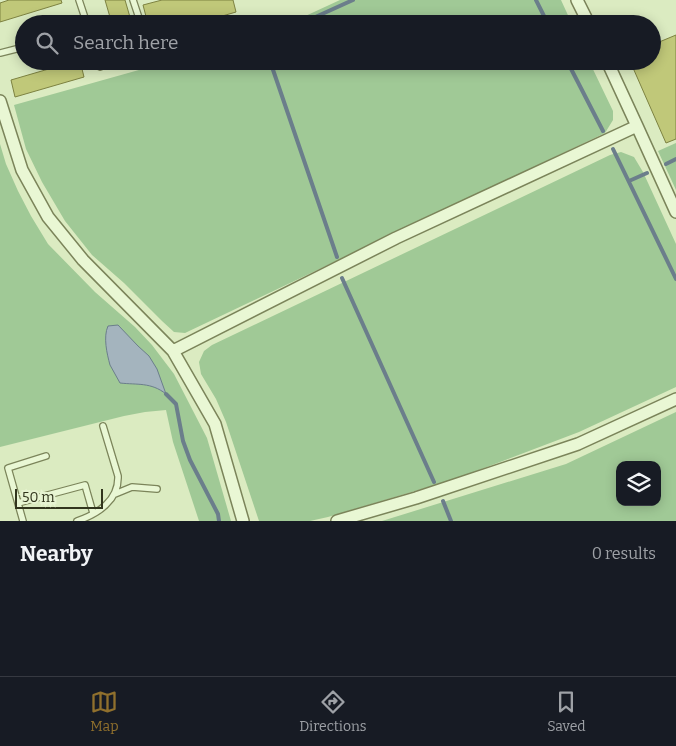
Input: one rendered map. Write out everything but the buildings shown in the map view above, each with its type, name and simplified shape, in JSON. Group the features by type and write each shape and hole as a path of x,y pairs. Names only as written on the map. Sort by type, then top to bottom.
{"street":[{"path":"577,0 584,15"},
{"path":"610,70 638,126 676,212"},
{"path":"0,101 22,170 48,217 83,260 173,351 215,424 243,521"},
{"path":"173,351 396,238 638,126"},
{"path":"337,521 416,498 578,444 676,398"}],"lane":[{"path":"79,0 84,15"},
{"path":"133,0 138,15"},
{"path":"0,53 15,49"},
{"path":"103,426 118,476 115,494"},
{"path":"23,521 8,468 46,456"},
{"path":"18,503 85,485 93,513"},
{"path":"77,521 86,518 104,506 115,494 132,487 157,489"}],"green space":[{"path":"340,0 561,0 568,15 308,15"},
{"path":"139,70 593,70 613,111 613,120 605,133 185,333 174,332 162,321 124,283 92,255 65,221 42,182 26,149 14,105"},
{"path":"676,143 676,190 658,151"},
{"path":"0,144 6,164 18,191 48,244 95,292 135,327 152,345 174,374 207,438 231,521 199,521 173,442 166,410 124,416 0,447"},
{"path":"621,152 634,157 643,172 676,244 676,387 579,432 455,479 310,521 259,521 226,422 216,399 201,374 199,362 204,351 212,345 610,155"},
{"path":"676,412 676,521 382,521 566,464"}],"shaded area":[{"path":"118,325 149,356 157,369 166,394 149,386 120,383 110,365 106,340 108,326"}],"waterway":[{"path":"320,15 353,0"},
{"path":"536,0 544,15"},
{"path":"273,70 337,257"},
{"path":"572,70 603,131"},
{"path":"613,149 676,279"},
{"path":"666,164 676,159"},
{"path":"629,181 647,173"},
{"path":"342,278 434,482"},
{"path":"166,394 176,404 183,441 190,460 218,514 219,521"},
{"path":"443,501 451,521"}]}
